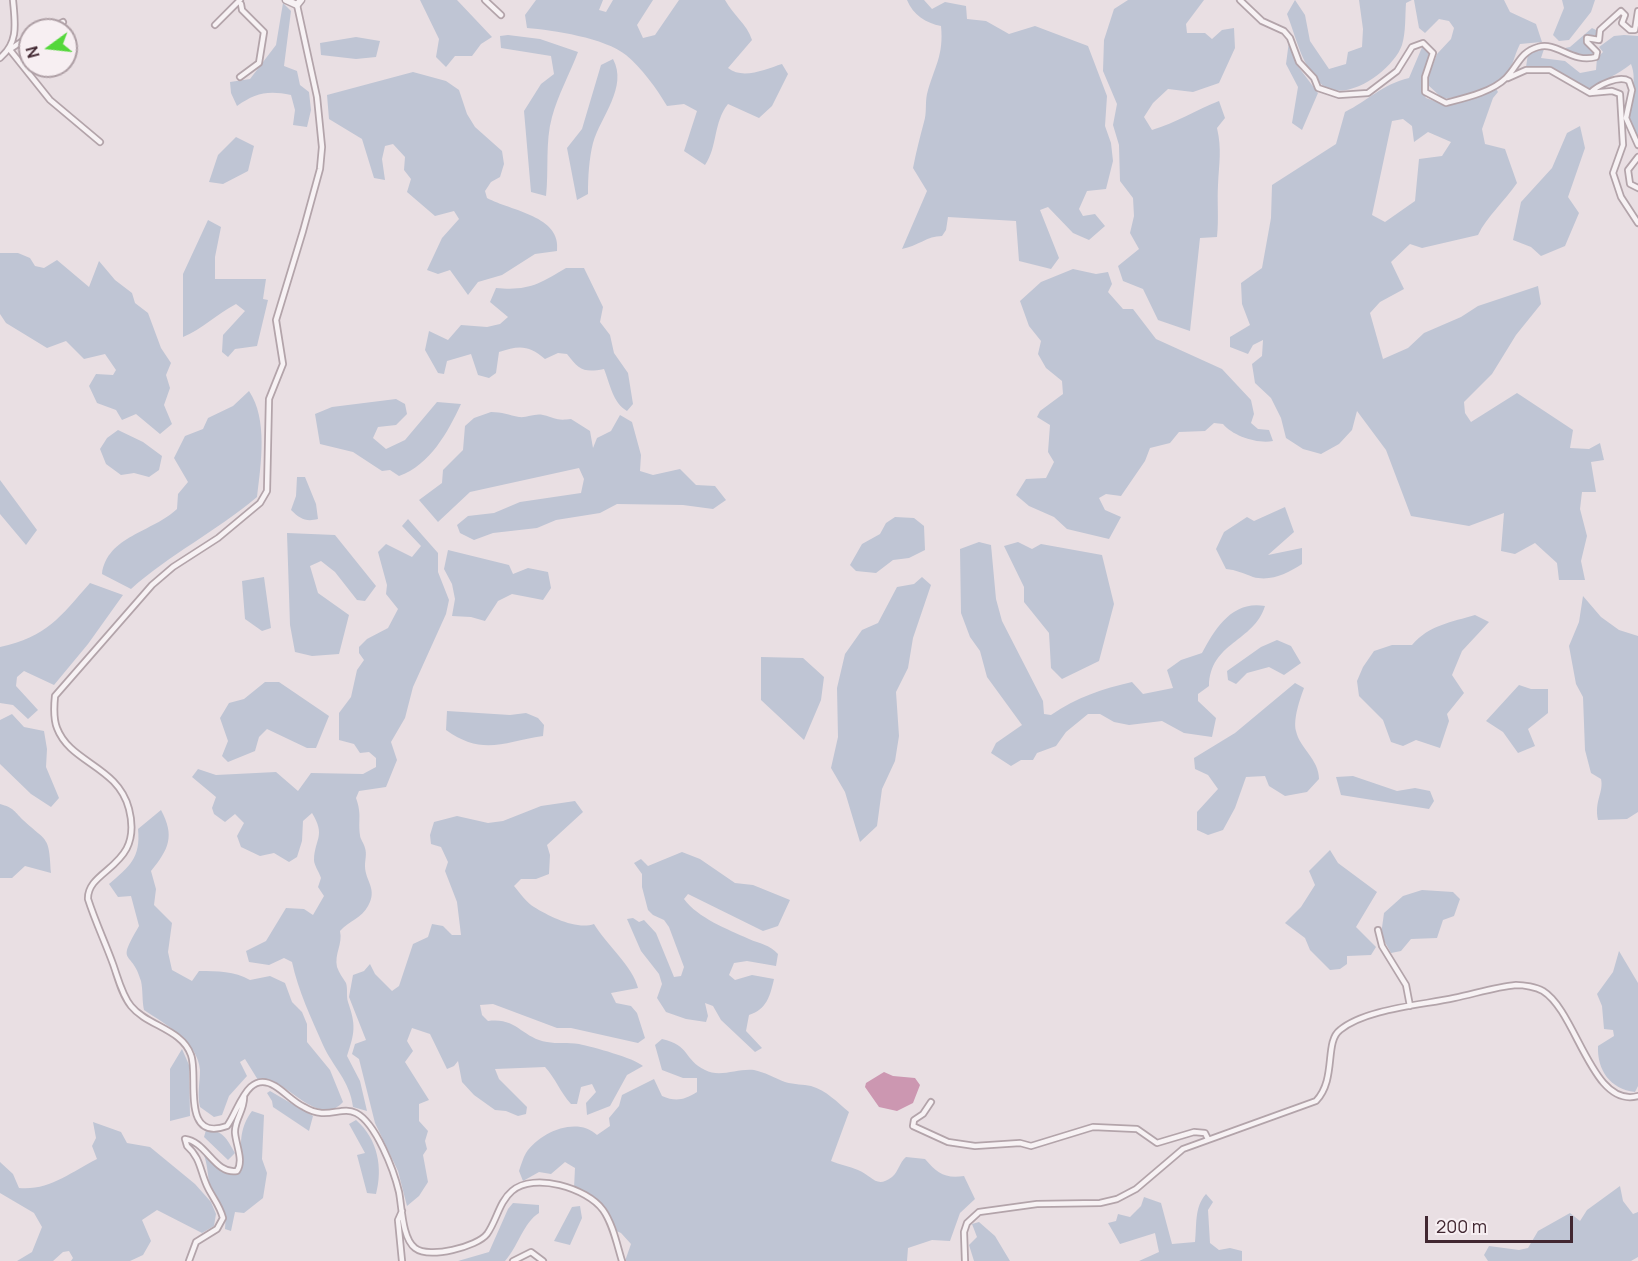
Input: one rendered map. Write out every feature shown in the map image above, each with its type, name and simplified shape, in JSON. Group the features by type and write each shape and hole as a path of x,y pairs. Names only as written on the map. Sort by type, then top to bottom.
{"street":[{"path":"10,50 16,34 13,0"},
{"path":"286,0 299,2 321,123 320,169 276,320 284,364 269,399 266,442 267,491 260,503 218,538 173,567 152,585 55,696 56,727 63,739 111,777 124,792 130,811 132,829 124,857 94,881 88,892 94,917 126,1000 140,1015 176,1036 189,1051 193,1070 192,1100 197,1117 204,1125 216,1128 227,1126 243,1096 254,1083 267,1082 315,1113 356,1113 365,1120 382,1146 398,1189 412,1244 421,1251 436,1253 465,1247 483,1238 504,1200 522,1185 546,1183 562,1186 590,1197 604,1211 622,1261"},
{"path":"485,0 501,15"},
{"path":"1240,0 1262,21 1284,31 1290,38 1299,62 1314,78 1318,88 1339,95 1368,93 1397,71 1412,46 1419,43 1430,47 1433,53 1425,77 1425,92 1440,102 1446,103 1477,94 1526,70 1550,70 1590,93 1612,91 1620,94 1623,145 1613,173 1617,190 1638,223"},
{"path":"215,25 240,2 242,10 264,32 259,63 240,76"},
{"path":"1505,79 1524,53 1537,47 1552,47 1580,59 1596,57 1597,52 1587,42 1587,38 1599,40 1600,30 1621,11 1625,15 1623,23 1630,30 1635,30 1638,11"},
{"path":"0,58 18,44"},
{"path":"10,50 50,100 100,142"},
{"path":"1590,93 1597,87 1619,79 1629,81 1632,90 1626,118 1638,145"},
{"path":"1638,157 1628,170 1630,184 1638,188"},
{"path":"1378,930 1382,946 1406,985 1410,1006"},
{"path":"965,1261 964,1232 967,1223 978,1212 1036,1204 1100,1203 1117,1199 1136,1189 1183,1149 1316,1101 1329,1082 1332,1041 1337,1031 1363,1018 1410,1006 1518,985 1543,991 1564,1014 1604,1086 1624,1098 1638,1096"},
{"path":"189,1261 196,1242 217,1229 223,1218 207,1186 200,1162 187,1146 185,1139 196,1142 225,1169 237,1171 240,1162 236,1123 244,1104 243,1096"},
{"path":"931,1102 923,1114 914,1120 913,1126 937,1138 968,1145 1020,1143 1031,1146 1093,1127 1137,1129 1157,1143 1200,1132 1208,1135 1208,1139"},
{"path":"402,1211 398,1220 402,1261"},
{"path":"513,1261 532,1252 543,1261"}],"shaded area":[{"path":"420,0 457,0 492,37 481,44 472,56 455,56 446,67 436,57 439,39"},
{"path":"536,0 603,0 599,10 606,12 613,0 653,0 637,25 643,38 655,35 679,0 725,0 747,29 752,40 728,68 747,73 782,64 788,74 772,106 759,118 728,104 723,111 712,150 705,165 684,151 697,111 684,104 667,106 643,72 617,49 578,36 527,28 525,15"},
{"path":"907,0 924,0 932,9 945,2 966,6 967,19 986,21 1009,34 1035,26 1088,46 1107,96 1105,126 1111,143 1113,161 1106,189 1087,191 1079,209 1083,216 1095,214 1105,226 1089,240 1073,233 1048,207 1040,210 1059,258 1051,269 1019,261 1016,221 948,217 946,230 942,236 902,249 927,191 913,168 925,119 927,94 940,54 942,36 941,26 921,18"},
{"path":"1128,0 1204,0 1186,24 1187,33 1205,33 1212,39 1222,30 1234,28 1235,48 1219,83 1193,92 1168,89 1153,103 1144,117 1152,130 1219,101 1225,118 1217,128 1220,150 1217,237 1200,238 1190,331 1158,320 1143,289 1123,281 1118,266 1139,249 1130,233 1134,216 1133,198 1120,181 1119,145 1113,125 1117,104 1103,71 1104,40 1114,9"},
{"path":"1295,0 1305,15 1310,41 1329,69 1346,64 1348,52 1362,47 1363,29 1359,0 1412,0 1406,3 1404,35 1397,54 1379,74 1368,82 1343,91 1331,90 1321,84 1304,60 1287,14"},
{"path":"1414,0 1504,0 1510,12 1536,24 1542,42 1520,44 1508,71 1493,84 1473,93 1443,99 1426,83 1437,54 1451,39 1454,28 1449,21 1439,19 1425,33 1419,28"},
{"path":"1562,0 1595,0 1591,12 1569,40 1559,41 1553,35 1564,8"},
{"path":"283,3 291,11 284,66 297,71 300,85 309,92 311,110 307,127 293,125 295,110 291,95 262,94 237,106 231,93 230,82 250,79 276,45"},
{"path":"1592,28 1596,30 1596,35 1588,35 1584,41 1595,54 1588,57 1560,49 1570,47"},
{"path":"500,36 540,39 578,52 552,117 546,196 531,192 524,111 541,84 554,74 551,56 501,48"},
{"path":"1614,36 1638,36 1638,140 1629,116 1634,77 1631,64 1588,90 1552,69 1526,67 1528,54 1544,49 1541,58 1565,61 1580,73 1596,70 1597,58 1603,52 1599,47"},
{"path":"356,37 380,41 376,57 356,59 321,55 320,43"},
{"path":"1289,41 1297,65 1318,93 1302,130 1292,123 1298,87 1286,64"},
{"path":"1423,45 1432,56 1422,81 1426,98 1445,105 1495,87 1498,92 1493,98 1482,129 1485,144 1505,149 1517,183 1486,221 1478,235 1422,248 1410,244 1391,262 1404,289 1380,302 1370,313 1383,359 1408,348 1424,333 1461,317 1478,306 1538,286 1541,304 1516,335 1492,374 1464,402 1465,413 1471,422 1517,393 1573,430 1570,448 1589,449 1600,443 1604,460 1591,462 1596,492 1582,492 1580,509 1587,536 1581,561 1585,580 1559,580 1557,563 1535,543 1515,554 1501,551 1504,513 1469,526 1411,516 1386,450 1357,411 1352,430 1339,444 1321,454 1303,449 1286,438 1281,418 1271,398 1255,383 1252,364 1262,356 1263,340 1253,345 1248,354 1230,347 1230,337 1250,325 1242,304 1241,283 1262,268 1271,218 1272,185 1336,144 1345,112 1383,88 1409,78","holes":["1403,119 1412,126 1414,142 1428,132 1451,142 1442,156 1419,159 1415,201 1385,222 1372,215 1392,121"]},
{"path":"613,59 617,70 615,91 593,143 588,194 577,200 567,148 582,129 601,65"},
{"path":"413,72 446,81 459,90 467,114 475,127 502,151 504,164 500,177 491,182 485,191 487,198 543,222 552,230 556,239 557,251 535,254 502,275 478,282 468,295 450,270 438,274 427,270 442,238 459,219 454,211 435,216 407,192 411,179 404,170 405,157 393,144 385,146 382,159 385,180 374,178 362,139 329,119 327,95"},
{"path":"1580,126 1585,148 1568,197 1579,213 1565,246 1541,256 1531,247 1513,240 1521,202 1552,168 1567,133"},
{"path":"236,137 254,146 248,171 223,184 209,182 218,155"},
{"path":"208,220 221,227 215,257 215,279 266,279 263,299 268,300 257,346 235,349 228,357 222,352 223,335 245,311 236,304 183,337 183,274"},
{"path":"0,253 18,253 30,258 35,266 44,268 57,260 89,287 99,261 115,280 132,293 135,303 148,313 161,348 171,363 166,375 170,388 164,405 172,424 160,434 136,414 122,420 116,410 97,403 89,386 96,374 113,375 116,370 105,354 84,359 66,341 47,348 6,323 0,314"},
{"path":"566,268 584,268 603,307 600,322 610,335 614,353 628,373 633,404 627,411 615,398 604,369 591,371 582,369 567,354 558,353 545,359 534,351 518,347 499,352 496,373 489,378 478,375 471,354 447,361 444,374 438,373 425,350 429,331 448,340 461,325 487,327 500,324 508,317 490,302 496,288 533,285"},
{"path":"1073,269 1096,274 1108,272 1112,284 1108,292 1123,309 1133,309 1156,339 1222,369 1251,400 1254,414 1251,423 1258,429 1269,430 1273,441 1246,438 1223,424 1214,423 1205,431 1179,432 1170,443 1150,448 1145,461 1121,496 1106,494 1099,498 1105,510 1121,517 1109,539 1067,529 1054,517 1029,506 1016,495 1026,479 1046,478 1054,462 1048,452 1050,425 1037,417 1040,411 1063,394 1062,381 1046,368 1038,354 1041,341 1029,326 1020,301 1041,282"},
{"path":"249,391 255,402 261,428 262,442 257,497 131,589 102,574 112,551 177,509 178,494 188,482 174,458 185,436 203,429 208,418 233,406"},
{"path":"396,399 405,404 407,414 396,425 378,427 373,438 386,449 405,440 437,402 461,404 437,446 429,456 410,471 399,476 390,470 382,471 353,452 320,444 315,414 332,407"},
{"path":"491,412 519,417 540,415 571,419 590,431 593,448 597,438 611,431 620,415 632,422 641,455 640,471 653,475 680,469 696,485 715,486 726,500 713,509 683,505 617,504 600,513 556,520 537,528 493,533 474,540 460,533 457,525 468,516 494,513 520,502 581,493 584,479 579,468 470,492 438,522 419,500 442,483 443,470 463,450 465,426 474,418"},
{"path":"118,430 143,442 162,456 159,470 149,477 134,473 121,475 106,464 100,449 107,438"},
{"path":"297,477 305,477 316,504 318,519 303,519 291,510 296,496"},
{"path":"0,480 37,530 26,545 0,514"},
{"path":"1285,507 1294,532 1268,555 1302,548 1302,564 1285,573 1266,578 1253,577 1226,569 1216,549 1224,532 1247,517 1254,521"},
{"path":"895,517 914,518 924,526 925,550 909,558 893,560 876,573 856,571 850,565 862,544 880,534 886,523"},
{"path":"408,519 438,553 438,572 449,600 446,614 413,687 405,718 391,742 397,760 386,787 359,791 356,798 360,837 366,850 365,866 372,895 359,917 340,931 336,962 346,983 347,1000 353,1023 353,1034 347,1056 360,1081 367,1111 353,1107 348,1089 327,1053 310,1014 292,962 284,958 269,965 249,962 246,951 266,941 286,908 304,909 313,915 324,896 318,887 321,878 314,860 319,832 312,813 303,821 302,841 297,857 289,862 274,853 260,856 241,847 237,836 244,823 235,814 225,822 214,814 212,808 216,797 192,777 198,769 216,775 276,772 298,791 311,773 363,774 376,767 376,758 369,752 360,753 354,744 339,740 339,713 351,697 357,670 364,660 359,653 359,647 367,639 388,628 398,609 386,594 387,585 378,552 386,544 412,557 421,546 402,526"},
{"path":"287,533 335,535 376,586 365,601 357,600 335,572 321,561 310,566 318,593 349,615 339,654 312,656 295,652 290,625"},
{"path":"979,542 991,545 996,599 1002,621 1043,701 1044,714 1051,715 1090,694 1132,682 1143,694 1173,688 1167,670 1181,660 1202,653 1219,626 1234,612 1253,605 1265,606 1252,628 1224,651 1217,660 1211,671 1209,686 1198,694 1198,701 1216,718 1212,737 1184,733 1162,721 1129,725 1114,722 1100,714 1088,714 1066,732 1056,746 1037,753 1033,760 1021,760 1011,766 991,753 996,743 1022,725 987,677 980,651 970,637 961,613 960,549"},
{"path":"1018,542 1032,549 1041,544 1102,555 1114,604 1099,661 1062,679 1051,668 1049,633 1024,602 1024,587 1004,546"},
{"path":"448,550 509,565 513,574 528,568 548,572 551,588 543,600 512,594 498,601 485,621 471,617 452,616 455,599 452,584 444,569"},
{"path":"264,577 271,628 262,631 245,619 242,581"},
{"path":"922,577 931,585 913,638 908,668 896,692 899,736 895,761 882,789 877,826 860,842 845,792 831,768 838,737 837,688 845,654 862,630 878,623 897,587 914,584"},
{"path":"90,583 123,595 88,644 54,685 24,671 17,677 16,686 38,710 28,719 13,705 0,703 0,647 30,638 51,624"},
{"path":"1583,596 1601,617 1619,630 1638,636 1638,812 1627,819 1598,820 1597,807 1601,779 1591,773 1585,750 1583,697 1576,684 1569,646 1579,622"},
{"path":"1475,615 1489,622 1462,651 1452,675 1464,693 1447,714 1449,721 1440,748 1416,740 1403,746 1391,742 1383,720 1359,696 1357,681 1363,667 1374,651 1392,645 1412,645 1433,629"},
{"path":"1277,640 1291,646 1301,663 1284,675 1269,667 1247,673 1236,684 1228,680 1227,671 1261,647"},
{"path":"761,657 803,658 824,677 821,700 804,740 761,700"},
{"path":"265,682 279,682 329,716 316,748 307,748 267,729 259,737 255,751 228,762 222,756 228,741 220,718 229,703 244,699"},
{"path":"1295,683 1304,688 1296,715 1296,731 1316,766 1319,779 1307,792 1285,796 1269,786 1265,776 1246,777 1235,808 1223,830 1208,835 1197,830 1197,812 1218,789 1208,775 1195,769 1194,758 1235,733"},
{"path":"1519,685 1531,689 1548,689 1548,713 1528,729 1535,746 1518,753 1503,732 1486,721"},
{"path":"447,711 510,715 526,713 538,718 544,725 543,736 505,744 471,743 446,730"},
{"path":"12,714 24,727 44,731 47,749 46,767 59,798 51,807 31,794 0,764 0,720"},
{"path":"1353,776 1397,791 1415,788 1430,791 1434,801 1429,809 1341,795 1336,777"},
{"path":"575,801 583,812 547,845 550,855 549,874 536,879 521,879 514,886 529,903 548,915 572,924 594,924 635,980 638,988 611,993 616,1003 631,1006 637,1013 645,1038 638,1043 571,1028 557,1028 493,1004 480,1005 482,1015 488,1021 506,1022 513,1025 538,1040 585,1045 622,1056 643,1066 627,1075 610,1106 587,1115 586,1103 596,1092 592,1084 581,1087 577,1104 571,1104 545,1067 495,1069 499,1079 527,1107 526,1114 518,1116 506,1111 495,1110 474,1095 462,1082 458,1061 447,1069 430,1034 412,1028 407,1041 413,1051 405,1062 429,1100 419,1104 419,1121 428,1131 425,1141 427,1149 423,1155 428,1182 419,1196 407,1206 398,1171 375,1123 359,1059 352,1054 355,1044 366,1040 349,997 353,975 364,971 370,964 375,974 392,991 399,986 413,944 428,937 432,924 443,926 452,935 461,935 457,902 445,871 448,862 441,847 431,844 430,835 434,822 457,816 488,823 503,821 541,806"},
{"path":"0,804 13,810 46,841 51,873 25,866 12,878 0,878"},
{"path":"161,810 168,827 168,842 162,856 151,871 156,889 154,905 172,923 168,952 172,970 192,981 199,971 213,971 232,973 250,980 270,976 285,983 292,1002 302,1012 307,1024 307,1042 330,1070 343,1102 335,1108 326,1110 318,1108 276,1083 258,1080 245,1059 240,1062 247,1076 229,1096 222,1115 214,1117 200,1107 198,1060 187,1042 144,1010 141,981 127,953 139,926 131,896 118,897 109,884 132,861 138,847 138,829"},
{"path":"1330,850 1338,863 1377,892 1356,927 1376,947 1371,955 1347,956 1347,964 1340,969 1330,970 1310,950 1305,938 1285,923 1301,907 1315,885 1309,871"},
{"path":"682,852 700,859 735,883 753,885 790,900 778,926 763,931 688,894 684,899 705,917 768,946 778,954 776,966 747,961 734,963 729,975 735,980 752,975 774,979 764,1005 749,1015 746,1031 762,1048 755,1052 721,1020 713,1006 705,1003 708,1016 706,1022 686,1019 666,1012 657,998 662,984 659,974 641,951 627,919 633,918 639,922 644,920 656,933 674,977 681,976 684,967 669,927 664,920 648,910 642,887 642,874 634,863 641,859 648,866"},
{"path":"1422,890 1453,892 1460,899 1454,916 1443,920 1437,938 1411,939 1401,951 1391,953 1381,935 1384,913 1403,896"},
{"path":"1619,951 1638,983 1638,1086 1635,1092 1619,1087 1607,1077 1598,1055 1598,1046 1614,1036 1613,1030 1604,1029 1602,1006 1597,994 1613,972"},
{"path":"662,1039 678,1045 693,1062 711,1072 754,1070 792,1084 811,1086 827,1094 849,1112 831,1161 858,1170 878,1182 892,1177 906,1157 925,1159 933,1168 946,1176 964,1176 975,1199 960,1213 950,1241 932,1240 908,1248 907,1261 625,1261 631,1244 621,1233 610,1228 604,1215 592,1200 574,1188 575,1168 565,1162 551,1174 539,1172 523,1181 519,1171 526,1153 540,1139 549,1133 569,1127 589,1129 597,1135 610,1126 609,1118 619,1106 622,1095 654,1079 662,1096 667,1098 680,1099 697,1092 697,1078 683,1078 662,1070 655,1045"},
{"path":"182,1049 189,1065 190,1116 170,1121 170,1069"},
{"path":"884,1072 893,1076 915,1078 920,1085 913,1103 897,1111 879,1107 865,1087 866,1083"},
{"path":"270,1091 313,1116 309,1131 273,1107 267,1093"},
{"path":"252,1111 264,1115 262,1159 267,1173 263,1198 244,1213 235,1212 231,1231 225,1229 225,1215 212,1191 203,1153 206,1152 220,1166 236,1169 242,1162 242,1135 245,1123"},
{"path":"356,1120 369,1136 377,1154 379,1174 376,1194 367,1193 357,1155 365,1153 349,1124"},
{"path":"93,1122 121,1132 127,1143 150,1147 195,1184 211,1202 216,1214 214,1226 202,1233 157,1210 142,1220 151,1241 143,1255 130,1261 71,1261 73,1258 69,1251 63,1252 53,1261 17,1261 32,1252 42,1227 34,1213 0,1193 0,1162 13,1174 19,1188 40,1187 60,1180 97,1159 92,1146 96,1138"},
{"path":"206,1130 217,1132 227,1140 235,1153 228,1160 204,1137"},
{"path":"1620,1186 1623,1201 1633,1214 1638,1212 1638,1257 1631,1261 1488,1261 1484,1255 1489,1246 1519,1250 1528,1248 1538,1231 1570,1213 1580,1221 1587,1210"},
{"path":"1206,1194 1213,1202 1208,1210 1210,1243 1219,1250 1230,1248 1242,1251 1242,1261 1139,1261 1159,1252 1155,1233 1120,1244 1108,1223 1116,1221 1118,1214 1130,1217 1141,1206 1144,1197 1161,1203 1172,1244 1195,1242 1198,1211"},
{"path":"513,1203 539,1205 539,1213 533,1217 505,1261 458,1261 489,1252 508,1209"},
{"path":"580,1206 582,1218 570,1245 554,1241 572,1207"},
{"path":"979,1222 995,1236 1010,1261 974,1261 969,1245 977,1237 972,1224"}]}
